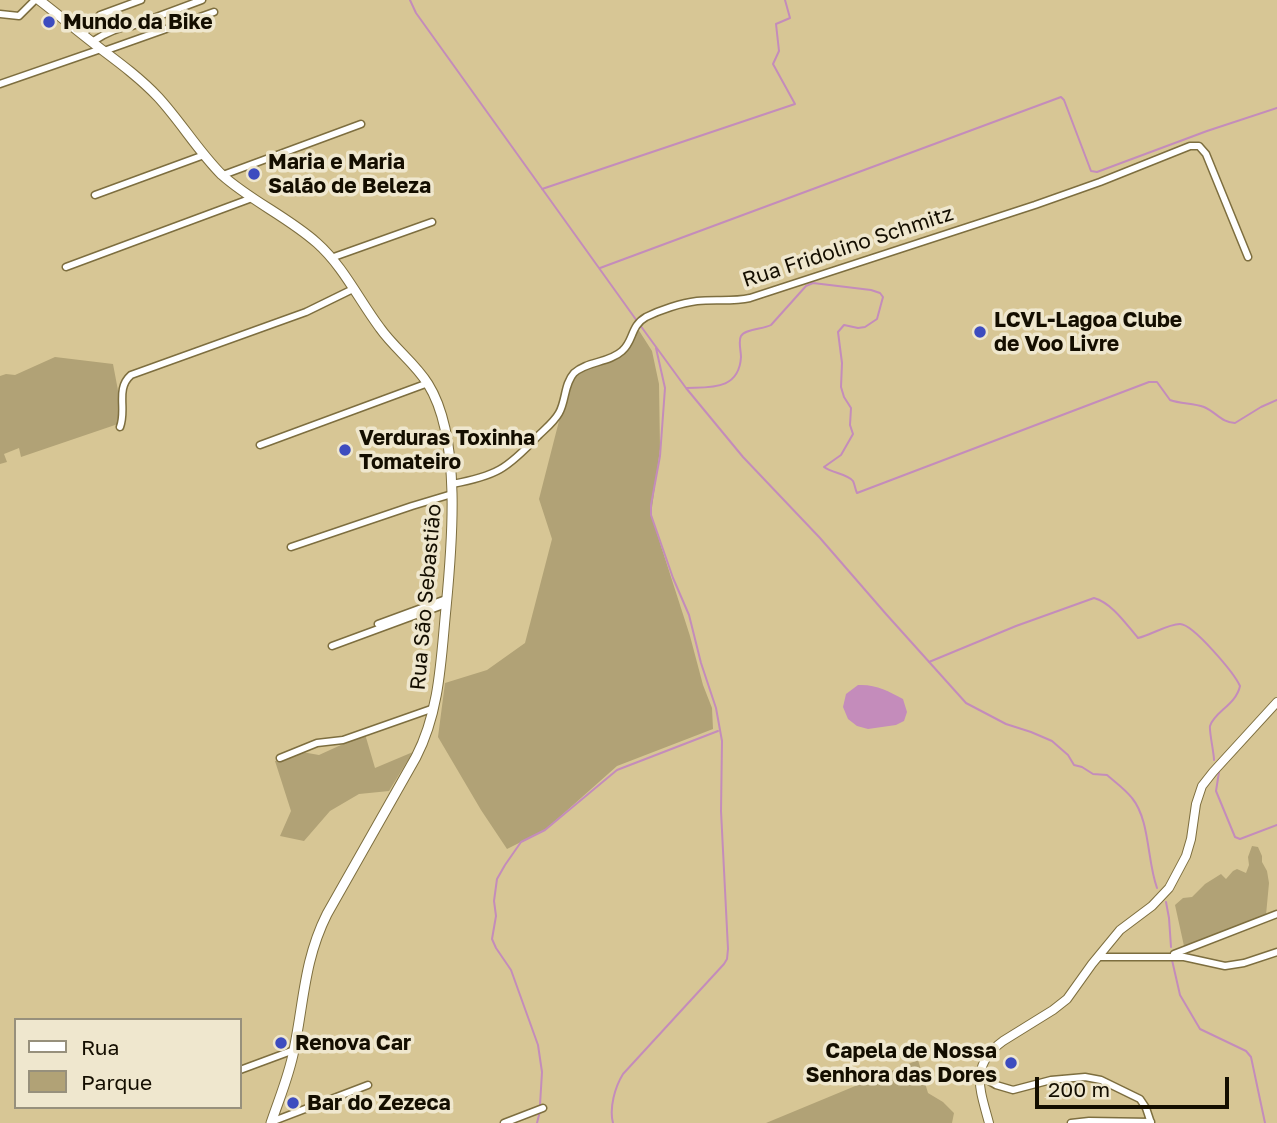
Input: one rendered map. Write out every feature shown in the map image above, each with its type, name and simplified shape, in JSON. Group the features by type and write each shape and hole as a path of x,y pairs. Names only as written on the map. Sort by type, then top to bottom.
{"main road":[{"name":"Rua São Sebastião","path":"37,0 140,80 159,98 223,175 311,237 331,258 386,336 428,383 443,422 452,495 446,601 434,708 426,738 317,935 308,965 294,1050 271,1122"}],"street":[{"path":"0,14 19,16 37,0"},
{"path":"83,34 100,15 141,0"},
{"path":"92,42 120,28 202,0"},
{"path":"0,85 214,12"},
{"path":"223,175 362,124"},
{"name":"Rua Fridolino Schmitz","path":"452,484 484,477 514,461 559,413 573,374 621,352 640,321 692,302 750,298 1035,205 1193,145 1199,146 1206,154 1248,257"},
{"path":"94,195 204,155"},
{"path":"66,267 252,198"},
{"path":"331,258 432,222"},
{"path":"120,427 123,414 122,388 131,375 306,312 353,289"},
{"path":"260,445 428,383"},
{"path":"291,547 452,495"},
{"path":"378,624 446,601"},
{"path":"332,646 446,601"},
{"path":"989,1123 979,1085 979,1075 984,1063 997,1045 1067,999 1120,930 1152,906 1169,888 1186,856 1202,786 1277,702"},
{"path":"280,758 317,743 344,740 434,708"},
{"path":"1169,956 1277,914"},
{"path":"1098,957 1184,957 1225,966 1244,963 1277,951"},
{"path":"242,1069 294,1050"},
{"path":"979,1075 996,1085 1013,1090 1061,1079 1085,1077 1101,1080 1140,1098 1151,1122 1071,1123"},
{"path":"271,1122 368,1085"},
{"path":"504,1123 543,1108"}],"green space":[{"path":"638,329 652,351 659,384 660,449 651,515 712,708 713,729 617,766 545,830 507,849 438,737 445,683 487,670 525,643 552,539 539,499 569,382 573,374 614,356"},
{"path":"55,357 113,364 120,401 118,424 21,457 19,448 4,454 7,462 0,464 0,376 15,375"},
{"path":"365,734 375,768 413,752 389,791 359,794 330,811 304,841 280,836 291,811 275,761 302,752 319,755"},
{"path":"1252,846 1258,847 1267,871 1269,883 1266,915 1184,946 1175,905 1183,898 1192,897 1205,884 1221,874 1226,879 1237,869 1246,873"},
{"path":"918,1060 928,1093 954,1113 952,1123 766,1123"}],"shaded area":[{"path":"858,685 876,687 903,699 907,712 904,721 896,725 868,729 857,726 848,719 843,707 846,694"}],"waterway":[{"path":"410,0 416,13 637,321"},
{"path":"542,189 795,104 773,64 779,51 776,24 790,18 785,0"},
{"path":"600,268 1061,97 1091,171 1097,172 1277,108"},
{"path":"687,388 714,386 729,381 739,368 741,336 771,325 806,286 813,283 871,290 883,297 877,319 865,327 844,325 838,332 842,363 841,387 851,408 850,425 853,434 841,455 824,467 851,479 857,493 1149,382 1157,382 1170,400 1204,407 1230,423 1235,423 1277,400"},
{"path":"640,325 686,388 743,457 820,538 966,703 1006,724 1052,741 1068,755 1074,765 1093,774 1107,775 1129,795 1142,818 1157,888"},
{"path":"613,1123 614,1098 623,1074 724,964 728,949 721,811 722,741 716,708 689,615 651,515 660,456 665,388 656,348"},
{"path":"929,662 1016,626 1094,598 1113,609 1138,638 1170,626 1186,626 1222,661 1240,686 1238,693 1210,726 1214,760"},
{"path":"540,1105 542,1072 538,1045 511,970 492,939 497,879 521,842 545,830 617,770 718,731"},
{"path":"1219,772 1216,791 1235,837 1240,839 1277,825"},
{"path":"1166,902 1171,947"},
{"path":"1172,960 1180,995 1200,1029 1246,1051 1251,1057 1265,1123"},
{"path":"537,1123 540,1111"}],"place":[{"name":"Mundo da Bike","path":"49,22"},
{"name":"Maria e Maria Salão de Beleza","path":"254,174"},
{"name":"LCVL-Lagoa Clube de Voo Livre","path":"980,332"},
{"name":"Verduras Toxinha Tomateiro","path":"345,450"},
{"name":"Renova Car","path":"281,1043"},
{"name":"Capela de Nossa Senhora das Dores","path":"1011,1063"},
{"name":"Bar do Zezeca","path":"293,1103"}]}
